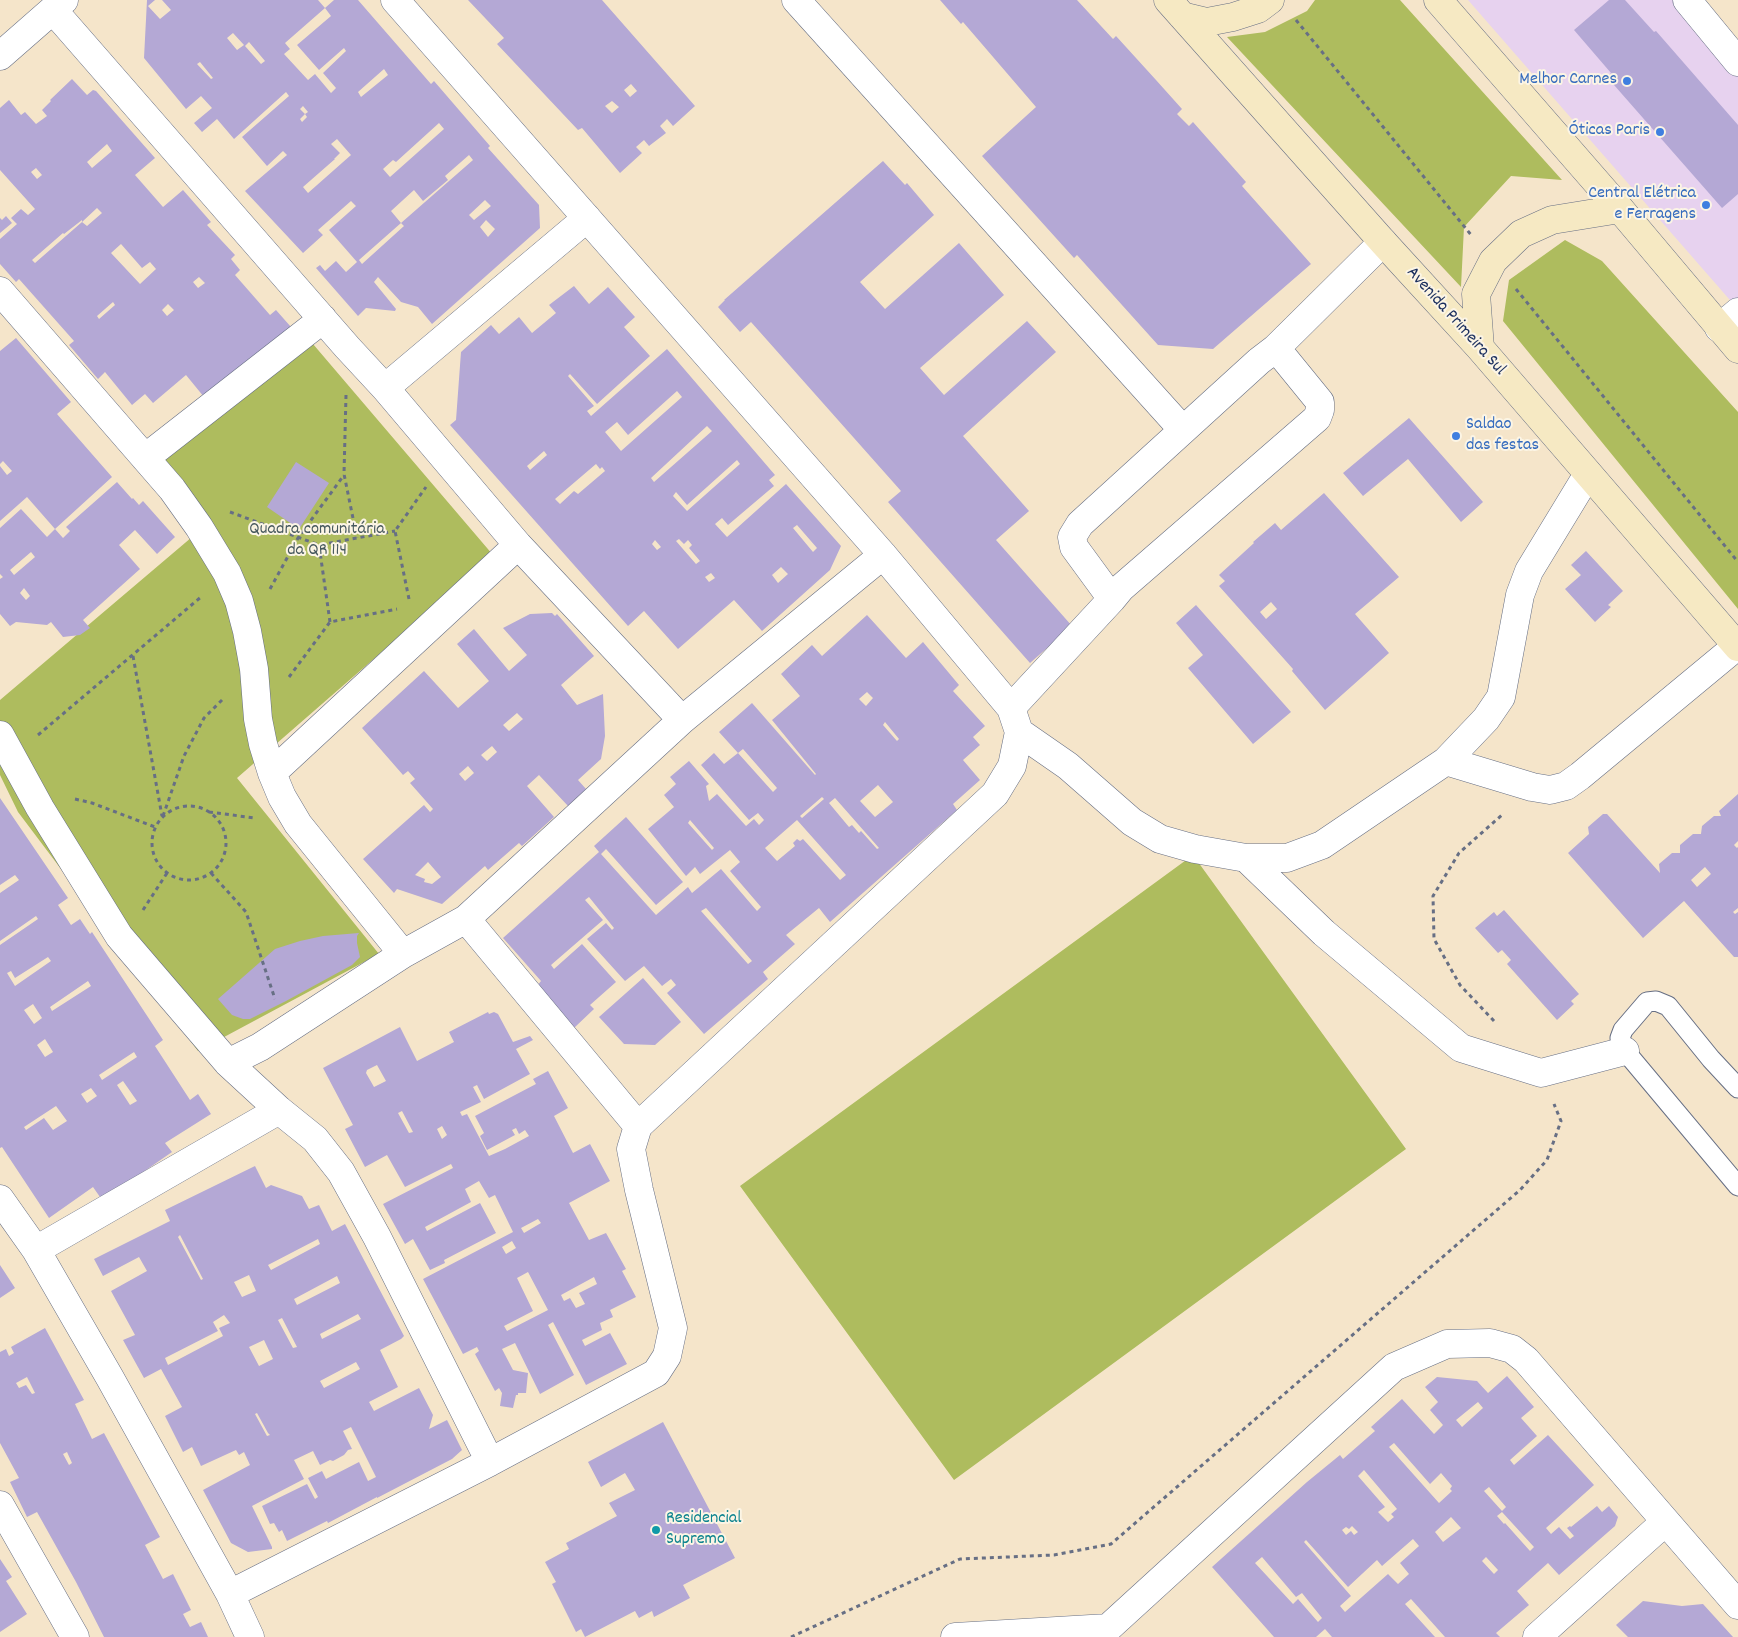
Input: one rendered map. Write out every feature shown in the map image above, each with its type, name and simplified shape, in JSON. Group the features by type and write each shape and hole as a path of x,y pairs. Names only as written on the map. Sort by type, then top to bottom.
{"main road":[{"path":"1175,8 1207,22 1233,17 1258,9 1270,0"},
{"path":"1438,0 1620,209 1729,320 1738,349"},
{"name":"Avenida Primeira Sul","path":"1175,8 1480,348 1737,647"},
{"path":"1480,348 1476,294 1493,261 1521,234 1552,220 1620,209"}],"street":[{"path":"395,0 883,554 1015,720 1132,822 1160,839 1246,858 1287,858 1322,845 1446,761 1486,719 1501,697 1520,596 1529,571 1588,474"},
{"path":"796,0 1183,430"},
{"path":"1687,0 1738,62"},
{"path":"0,56 59,5 323,319 385,388 518,545 682,720"},
{"path":"385,388 587,218"},
{"path":"1112,598 1074,547 1072,537 1080,524 1259,361 1276,348 1384,242"},
{"path":"0,291 172,489 199,527 227,573 239,601 247,631 254,669 258,719 263,744 282,797 298,824 403,954"},
{"path":"145,458 323,319"},
{"path":"230,1594 490,1462 656,1373 667,1356 673,1328 639,1190 631,1149 638,1126 995,794 1012,766 1015,720 1112,598 1121,588 1317,418 1320,402 1276,348"},
{"path":"272,773 518,545"},
{"path":"228,1064 260,1047 403,954 466,919 682,720 883,554"},
{"path":"1446,761 1532,787 1550,790 1566,786 1737,647"},
{"path":"0,735 40,808 119,936 228,1064 279,1110 315,1139 341,1172 378,1237 490,1462"},
{"path":"1246,858 1324,933 1461,1048 1541,1073 1625,1051"},
{"path":"466,919 638,1126"},
{"path":"36,1250 279,1110"},
{"path":"0,1200 36,1250 110,1378 230,1594 250,1637"},
{"path":"955,1637 1112,1632 1394,1367 1447,1344 1490,1343 1512,1349 1526,1360 1738,1605"},
{"path":"0,1505 75,1637"},
{"path":"1537,1637 1665,1522"}],"lane":[{"path":"1738,1088 1711,1059 1668,1006 1656,1002 1647,1002 1623,1030 1620,1038 1625,1051 1738,1186"}],"path":[{"path":"347,347 344,474 357,538"},
{"path":"226,510 319,545 394,531 445,460"},
{"path":"247,631 298,538 344,474"},
{"path":"394,531 410,607"},
{"path":"319,545 330,622"},
{"path":"35,737 133,656 227,573"},
{"path":"258,719 330,622 402,608"},
{"path":"133,656 162,817"},
{"path":"162,817 172,809 185,806 197,807 209,812 218,821 226,842 224,854 218,865 210,873 200,878 189,880 177,878 167,873 158,864 153,852 152,840 155,827 162,817 184,756 204,718 254,669"},
{"path":"1494,1022 1460,985 1434,939 1433,896 1459,853 1532,787"},
{"path":"69,798 92,802 155,827"},
{"path":"119,936 135,924 167,873"},
{"path":"210,873 246,912 286,1029"},
{"path":"790,1637 960,1559 1054,1555 1111,1544 1520,1190 1547,1160 1561,1121 1541,1073"}],"shaded area":[{"path":"1468,0 1693,0 1738,58 1738,306 1736,307"}],"green space":[{"path":"1315,0 1400,0 1562,180 1511,176 1464,227 1461,287 1227,37 1265,32 1307,11"},
{"path":"1565,240 1602,261 1738,412 1738,609 1503,321 1509,280"},
{"name":"Quadra comunitária da QR 114","path":"307,337 493,555 237,778 379,954 198,1051 18,812 0,775 0,700 192,537 145,469"},
{"path":"1193,855 1406,1149 954,1480 740,1186"}],"building":[{"path":"147,0 155,0 148,6 160,19 171,10 162,0 318,0 325,8 334,0 358,0 431,84 434,81 490,146 488,148 539,205 540,228 432,324 418,307 401,302 378,277 374,282 396,309 395,311 366,308 358,316 316,268 320,265 325,271 336,261 346,272 357,262 329,230 356,206 351,201 318,230 323,235 303,253 245,191 287,155 283,151 267,166 242,137 289,96 286,92 234,139 217,119 202,132 194,123 212,108 201,96 186,109 144,58","holes":["325,8 331,16 297,45 319,70 344,48 346,51 323,73 336,88 331,93 315,74 308,80 284,54 290,49 285,43","233,33 244,45 237,50 227,38","249,42 265,61 261,64 245,46","200,62 213,78 211,79 197,64","384,69 388,75 361,97 358,92","303,106 308,112 305,114 300,109","305,114 307,117 302,122 300,119","439,123 444,129 390,177 383,169 393,160 396,162","337,139 351,155 308,193 303,187 340,153 331,144","469,155 473,160 401,223 391,211 414,190 423,201 448,180 445,176","485,200 491,206 474,220 469,215","486,220 495,229 488,237 480,227","401,223 404,226 362,264 359,260"]},
{"path":"468,0 602,0 695,106 673,126 667,119 660,126 666,133 649,146 644,140 636,147 642,153 620,173 582,128 578,130 497,44 504,38","holes":["631,84 637,91 630,97 624,90","612,101 619,107 612,113 605,106"]},
{"path":"940,0 1077,0 1113,39 1116,36 1182,109 1177,114 1189,126 1193,122 1246,182 1242,186 1311,264 1213,349 1158,345 1077,255 1074,258 982,156 1036,107 963,22 961,24"},
{"path":"1609,0 1625,0 1654,32 1656,31 1738,125 1738,194 1722,208 1607,77 1611,73 1574,30"},
{"path":"72,79 87,95 93,90 96,91 155,158 135,175 163,207 183,190 211,222 207,225 235,255 231,259 240,270 235,275 270,315 276,310 291,327 204,397 186,375 153,403 145,394 132,405 105,372 98,379 69,345 74,341 19,279 16,282 0,264 0,239 17,224 11,218 21,209 28,215 35,209 0,170 0,108 9,100 21,115 25,112 36,124 47,116 42,110","holes":["107,144 112,151 92,168 87,162","36,168 42,175 37,179 31,172","97,208 102,213 87,226 82,222","82,220 35,263 32,260 63,233","121,244 142,268 150,262 156,269 140,284 111,253","199,277 205,283 198,288 193,282","113,302 115,305 99,319 97,316","168,304 174,310 167,316 162,310"]},
{"path":"883,161 905,185 907,183 934,215 860,282 885,309 959,243 1004,295 920,368 944,395 1027,321 1056,352 963,436 1029,511 996,540 1072,626 1030,663 888,502 901,491 751,322 740,332 718,307"},
{"path":"6,216 12,223 0,233 0,218 2,220"},
{"path":"574,286 589,304 608,287 635,317 624,327 650,356 597,404 570,374 568,376 594,406 587,411 591,416 667,349 775,475 769,480 774,486 728,525 722,518 715,524 727,537 786,484 841,546 830,570 762,631 734,600 678,649 644,611 628,626 450,425 456,420 461,352 491,325 499,334 519,317 532,333 556,313 549,305","holes":["677,391 682,397 621,451 605,432 617,422 628,435","707,426 712,431 654,482 651,478","544,451 547,455 530,470 527,466","737,460 740,464 687,511 673,496 676,492 687,505","596,464 605,471 578,494 574,491 560,504 555,499","797,525 817,548 813,552 793,528","679,539 684,544 688,540 692,545 689,548 700,561 696,564 676,541","655,540 661,547 657,550 652,544","781,567 788,574 778,583 772,575","711,573 715,578 709,582 705,577"]},
{"path":"16,338 71,402 57,414 112,477 55,529 27,497 0,521 0,466 7,475 12,471 3,461 0,464 0,351"},
{"path":"1409,418 1483,502 1461,522 1408,459 1363,496 1343,473"},
{"path":"296,462 329,483 299,529 267,507"},
{"path":"117,482 139,505 143,501 175,537 157,554 135,530 119,545 140,569 83,620 90,628 80,635 63,637 51,622 47,625 16,622 10,626 0,614 0,579 3,577 0,574 0,528 21,509 47,537 55,529 63,538 70,531 66,527","holes":["31,552 35,557 14,575 10,570","24,588 30,596 26,600 20,593"]},
{"path":"1324,493 1399,577 1355,614 1389,653 1325,710 1292,671 1293,669 1219,586 1225,581 1219,575 1253,542 1275,523 1281,530","holes":["1271,602 1277,609 1266,619 1260,612"]},
{"path":"1586,551 1623,591 1608,605 1611,607 1595,622 1565,589 1581,575 1571,565"},
{"path":"1196,605 1291,712 1253,744 1188,668 1203,655 1176,623"},
{"path":"552,613 555,616 557,614 594,656 561,685 577,705 603,694 605,736 601,759 578,780 586,789 568,806 539,775 527,786 554,817 522,846 519,843 488,870 485,866 442,904 397,889 394,893 363,859 424,805 430,812 433,809 410,783 415,779 408,771 403,775 362,728 424,671 458,708 489,681 457,644 474,629 509,671 527,655 503,628 530,614","holes":["517,713 523,719 509,731 503,725","492,746 497,752 487,761 481,755","468,766 474,773 465,781 459,774","428,862 441,877 432,884 424,882 425,879 415,875"]},
{"path":"867,615 906,658 923,642 959,685 953,691 985,726 973,737 980,745 963,760 980,780 953,804 957,810 830,922 819,908 786,935 795,944 763,972 768,979 704,1034 667,993 676,985 671,979 662,986 644,966 625,981 587,939 606,923 612,930 614,928 589,897 585,900 603,920 551,965 554,969 582,944 616,982 590,1005 594,1009 574,1028 537,986 541,981 503,938 599,852 594,846 626,817 683,882 656,905 606,849 601,854 656,915 688,887 692,893 721,869 757,911 761,907 730,871 740,862 730,850 700,874 695,867 686,876 648,829 674,807 664,795 676,784 670,777 689,761 709,784 706,786 709,801 717,794 746,826 754,819 759,825 764,820 758,813 749,820 701,765 714,753 724,764 738,753 719,732 752,703 816,774 772,720 800,696 781,674 812,645 822,656","holes":["867,692 873,698 866,706 859,699","885,722 899,739 897,741 883,725","743,749 777,788 773,792 738,753","878,785 893,802 875,817 860,801","822,797 824,799 802,818 800,816","835,798 879,848 877,849 861,831 859,833 852,825 849,827 829,803","690,820 714,848 712,850 688,823","797,820 846,875 840,880 803,839 800,841 797,839 793,843 795,846 777,861 765,848","706,908 752,961 748,964 701,911"]},
{"path":"1738,794 1738,841 1734,845 1738,847 1738,908 1733,912 1735,914 1738,912 1738,957 1734,957 1684,901 1643,938 1568,853 1589,834 1588,827 1603,814 1607,814 1660,873 1659,864 1672,853 1680,853 1680,845 1693,834 1701,834 1702,826 1714,816 1721,816 1719,811","holes":["1705,867 1711,874 1697,887 1691,880"]},
{"path":"0,798 68,898 58,905 71,925 80,919 90,934 92,932 163,1040 155,1046 190,1100 198,1094 211,1114 165,1143 172,1152 136,1177 100,1197 93,1187 49,1218 2,1147 0,1148 0,945 38,919 36,916 0,941 0,893 19,880 15,875 0,885","holes":["48,957 51,961 15,986 7,973 11,971 15,978","88,981 91,986 52,1011 50,1007","33,1004 42,1018 34,1024 24,1010","45,1039 53,1052 45,1057 37,1045","134,1052 137,1057 102,1080 99,1075","123,1081 137,1101 130,1105 117,1085","91,1088 97,1096 87,1103 81,1094","56,1106 67,1121 53,1130 44,1118 26,1130 24,1127"]},
{"path":"1504,910 1579,994 1571,1001 1574,1004 1557,1020 1507,964 1511,960 1502,950 1498,953 1475,928 1494,912 1497,916"},
{"path":"359,933 357,943 360,957 352,965 250,1019 243,1019 232,1015 218,999 275,949 323,936"},
{"path":"643,978 681,1022 655,1045 624,1044 599,1017"},
{"path":"488,1012 489,1014 494,1012 498,1014 513,1042 530,1036 533,1040 516,1049 530,1074 484,1099 477,1085 473,1087 481,1102 460,1112 462,1116 467,1114 489,1156 505,1149 529,1136 525,1130 519,1134 516,1128 512,1130 515,1135 487,1150 480,1136 484,1133 475,1116 536,1084 533,1079 548,1071 568,1108 554,1116 573,1153 590,1144 610,1181 569,1203 589,1240 606,1233 626,1269 622,1271 636,1297 610,1310 613,1317 600,1323 602,1330 582,1340 585,1346 610,1333 627,1364 586,1385 553,1322 548,1325 574,1375 540,1394 515,1343 502,1349 513,1370 528,1373 526,1393 518,1393 516,1395 513,1408 500,1406 502,1393 499,1388 495,1391 475,1354 479,1351 477,1347 463,1354 423,1279 513,1232 495,1195 489,1198 479,1181 465,1189 471,1202 425,1227 427,1231 480,1203 496,1233 444,1260 445,1263 430,1270 413,1239 405,1244 383,1204 453,1168 451,1164 405,1187 387,1155 365,1167 345,1129 353,1125 323,1068 400,1027 417,1061 454,1042 449,1032","holes":["377,1065 386,1081 374,1087 366,1073 367,1070","402,1111 413,1132 409,1133 398,1113","442,1126 447,1135 442,1139 437,1129","538,1219 541,1223 524,1233 521,1228","512,1241 516,1248 506,1254 502,1247","528,1272 548,1310 507,1331 504,1326 533,1311 517,1278","594,1277 597,1284 579,1293 585,1304 576,1308 570,1298 564,1301 561,1295"]},
{"path":"255,1166 266,1188 271,1185 302,1196 309,1209 319,1205 332,1231 345,1224 404,1336 380,1350 398,1387 369,1402 374,1411 419,1388 433,1415 429,1429 447,1420 462,1450 452,1459 377,1498 287,1541 282,1530 279,1532 274,1523 270,1524 262,1506 307,1484 315,1499 318,1497 308,1478 322,1471 326,1479 359,1462 368,1481 376,1477 351,1427 343,1431 352,1449 333,1461 330,1460 320,1465 313,1451 294,1460 304,1479 252,1506 272,1549 248,1552 231,1543 203,1490 250,1465 244,1452 239,1455 236,1450 201,1466 192,1447 183,1452 165,1416 182,1407 161,1369 144,1378 123,1340 135,1335 111,1291 147,1271 139,1257 103,1276 94,1259 170,1221 165,1210","holes":["180,1235 203,1279 201,1280 178,1237","318,1239 320,1244 271,1270 268,1265","249,1275 256,1291 242,1297 234,1282","337,1276 340,1283 297,1305 294,1299","358,1314 361,1319 322,1339 320,1334","224,1315 230,1323 219,1328 223,1336 168,1365 165,1358 218,1331 213,1322","282,1318 297,1347 293,1348 278,1320","264,1340 273,1359 259,1366 249,1347","356,1362 360,1369 324,1388 320,1381","257,1413 270,1435 267,1436 255,1414"]},
{"path":"0,1265 15,1288 0,1298"},
{"path":"45,1328 84,1400 75,1404 92,1439 104,1433 160,1537 145,1545 163,1579 173,1574 191,1610 183,1614 190,1627 201,1622 208,1637 104,1637 37,1512 27,1517 10,1482 19,1478 0,1443 0,1352 6,1349 9,1356 14,1353 11,1347","holes":["27,1377 35,1393 32,1394 26,1385 19,1388 16,1383","67,1452 72,1463 69,1465 63,1454"]},
{"path":"1507,1376 1534,1407 1521,1418 1537,1436 1510,1460 1514,1465 1548,1435 1594,1485 1546,1528 1551,1534 1559,1527 1570,1539 1574,1536 1567,1528 1571,1527 1597,1506 1602,1512 1609,1506 1618,1517 1615,1526 1559,1575 1548,1563 1517,1591 1529,1605 1496,1633 1500,1637 1445,1637 1411,1599 1405,1604 1435,1637 1332,1637 1325,1629 1316,1637 1274,1637 1212,1567 1307,1482 1340,1455 1343,1459 1375,1431 1371,1427 1402,1399 1434,1434 1443,1425 1430,1410 1438,1402 1425,1387 1437,1377 1477,1381 1488,1393","holes":["1478,1402 1483,1408 1462,1427 1456,1420","1394,1443 1430,1484 1441,1473 1452,1486 1450,1489 1452,1491 1439,1503 1389,1447","1364,1470 1397,1509 1391,1514 1394,1517 1388,1522 1378,1512 1385,1507 1358,1476","1489,1487 1506,1507 1502,1511 1484,1491","1502,1512 1534,1547 1530,1551 1497,1516","1451,1517 1461,1528 1443,1542 1435,1532","1352,1526 1358,1532 1354,1535 1351,1531 1346,1535 1342,1530 1346,1527 1349,1529","1413,1539 1419,1546 1400,1563 1409,1574 1398,1584 1388,1574 1345,1612 1340,1606 1351,1596 1304,1542 1306,1540 1348,1587 1377,1560 1382,1566","1262,1557 1296,1597 1302,1593 1322,1618 1318,1622 1298,1599 1293,1604 1255,1563","1486,1557 1498,1570 1494,1574 1482,1561"]},
{"name":"Residencial Supremo","path":"663,1422 735,1558 683,1585 690,1598 654,1617 652,1611 639,1618 635,1611 585,1637 581,1629 576,1632 552,1584 556,1582 545,1562 569,1549 566,1543 617,1516 609,1503 635,1490 625,1473 601,1487 588,1462"},
{"path":"0,1559 12,1577 6,1581 27,1614 0,1632"},
{"path":"1643,1601 1682,1606 1703,1604 1733,1637 1628,1637 1616,1625"}],"place":[{"name":"Melhor Carnes","path":"1627,81"},
{"name":"Óticas Paris","path":"1660,132"},
{"name":"Central Elétrica e Ferragens","path":"1706,205"},
{"name":"Saldao das festas","path":"1456,436"},
{"name":"Residencial Supremo","path":"656,1530"}]}
